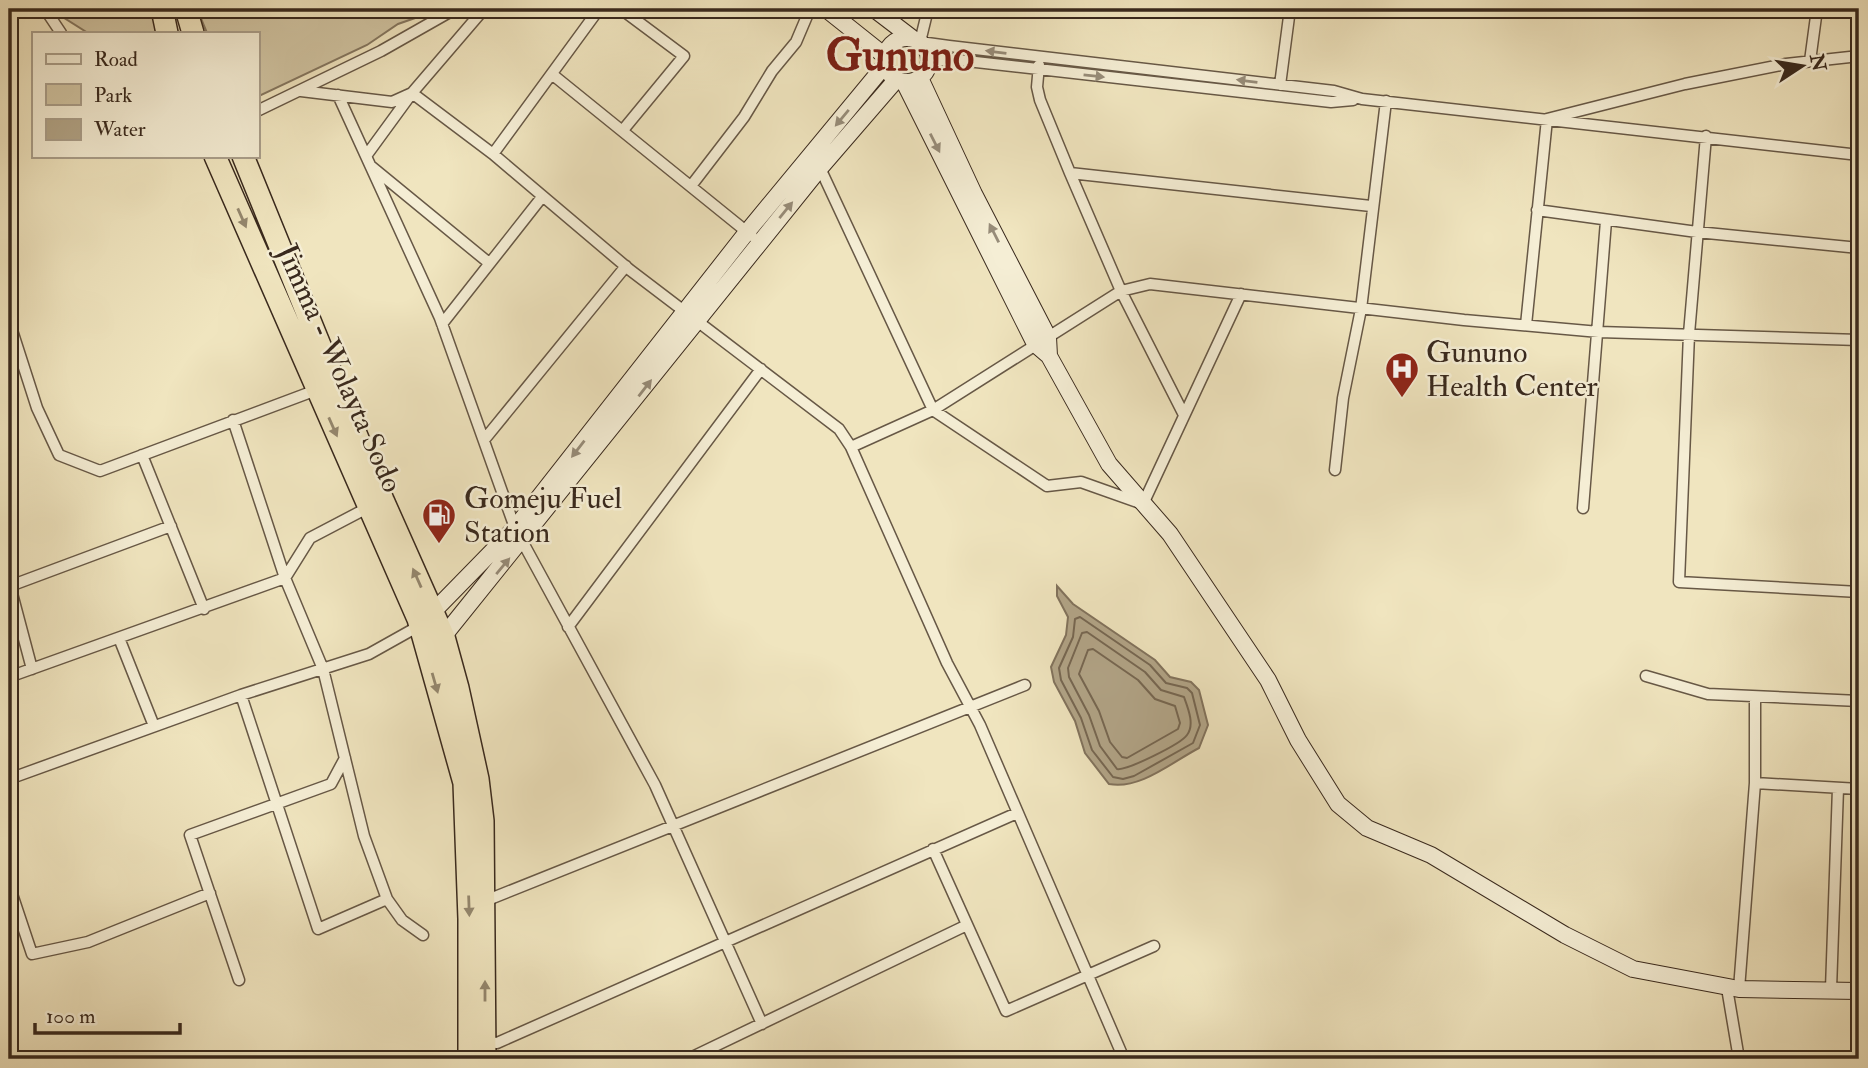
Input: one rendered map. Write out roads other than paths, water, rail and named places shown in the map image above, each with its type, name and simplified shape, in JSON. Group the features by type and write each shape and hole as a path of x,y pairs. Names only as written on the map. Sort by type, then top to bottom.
{"highway":[{"path":"162,9 167,32"},
{"path":"186,9 193,32"},
{"name":"Jimma - Wolayta Sodo","path":"216,158 326,386 426,619 428,656 464,783 469,919 468,1059"},
{"name":"Jimma - Wolayta Sodo","path":"244,158 326,386"},
{"name":"Jimma - Wolayta Sodo","path":"426,619 444,637 478,779 483,821 485,1051"}],"main road":[{"path":"826,9 885,61 900,81 968,196 1041,341 1109,464 1170,534 1268,680 1298,740 1338,804 1367,828 1431,855 1565,935 1633,969 1733,989 1859,991"},
{"path":"874,9 925,47 929,63 920,78"},
{"path":"692,317 747,232 885,61 895,41 916,40"},
{"path":"428,656 519,535 692,317 761,242 820,168 900,81 920,78"},
{"path":"920,78 968,196"},
{"path":"426,619 519,535"}],"street":[{"path":"45,9 60,32"},
{"path":"259,110 301,91 455,9"},
{"path":"368,161 412,93 484,9"},
{"path":"493,154 599,9"},
{"path":"621,9 684,56 624,130"},
{"path":"691,186 744,117 772,71 796,42 810,9"},
{"path":"928,9 916,40 1334,91 1362,99"},
{"path":"1280,85 1290,9"},
{"path":"1810,61 1817,9"},
{"path":"1547,119 1685,84 1810,61 1859,56"},
{"path":"1040,57 1037,87 1070,173 1121,291 1184,415"},
{"path":"929,63 949,59 1331,102 1362,99 1386,101 1859,155"},
{"path":"553,75 761,242"},
{"path":"301,91 392,102 412,93"},
{"path":"412,93 493,154 626,266 839,429 851,447 947,663 971,707 1124,1059"},
{"path":"338,95 442,324 519,535 655,785 762,1024"},
{"path":"1335,470 1343,398 1361,309 1371,206 1386,101"},
{"path":"1526,325 1547,119"},
{"path":"1706,136 1689,334 1679,582 1859,592"},
{"path":"368,161 489,263"},
{"path":"820,168 933,410 1047,486 1081,482 1143,504 1241,294"},
{"path":"1070,173 1371,206"},
{"path":"442,324 542,197"},
{"path":"1537,210 1697,232 1859,248"},
{"path":"1583,508 1606,221"},
{"path":"484,440 626,266"},
{"path":"851,447 933,410 1121,291 1150,284 1361,309 1599,332 1859,340"},
{"path":"9,321 37,408 59,455 100,471 326,386"},
{"path":"568,626 761,369"},
{"path":"233,421 285,578 323,669 364,836 387,899 402,920 423,935"},
{"path":"142,455 204,609"},
{"path":"9,677 285,578 310,538 376,504"},
{"path":"32,669 10,586 171,526"},
{"path":"9,779 241,695 369,654 426,619"},
{"path":"119,638 153,726"},
{"path":"1647,676 1708,694 1859,701"},
{"path":"485,901 1025,685"},
{"path":"241,695 318,929 387,899"},
{"path":"1739,1059 1733,989 1755,783 1755,697"},
{"path":"239,981 190,835 331,784 345,758"},
{"path":"1755,783 1859,789"},
{"path":"1831,989 1838,788"},
{"path":"485,1051 497,1043 1017,813"},
{"path":"933,849 1006,1011 1089,977 1154,946"},
{"path":"9,885 32,954 88,942 210,892"},
{"path":"688,1059 967,925"}],"water":[{"path":"1057,586 1073,604 1155,660 1170,677 1191,682 1199,690 1208,725 1199,748 1144,779 1121,785 1109,784 1085,753 1075,721 1054,682 1051,667 1066,635 1068,617 1057,596"}],"place":[{"name":"Gununo Health Center","path":"1402,399"},
{"name":"Gomeju Fuel Station","path":"439,545"}],"district":[{"name":"Gununo","path":"900,55"}]}
